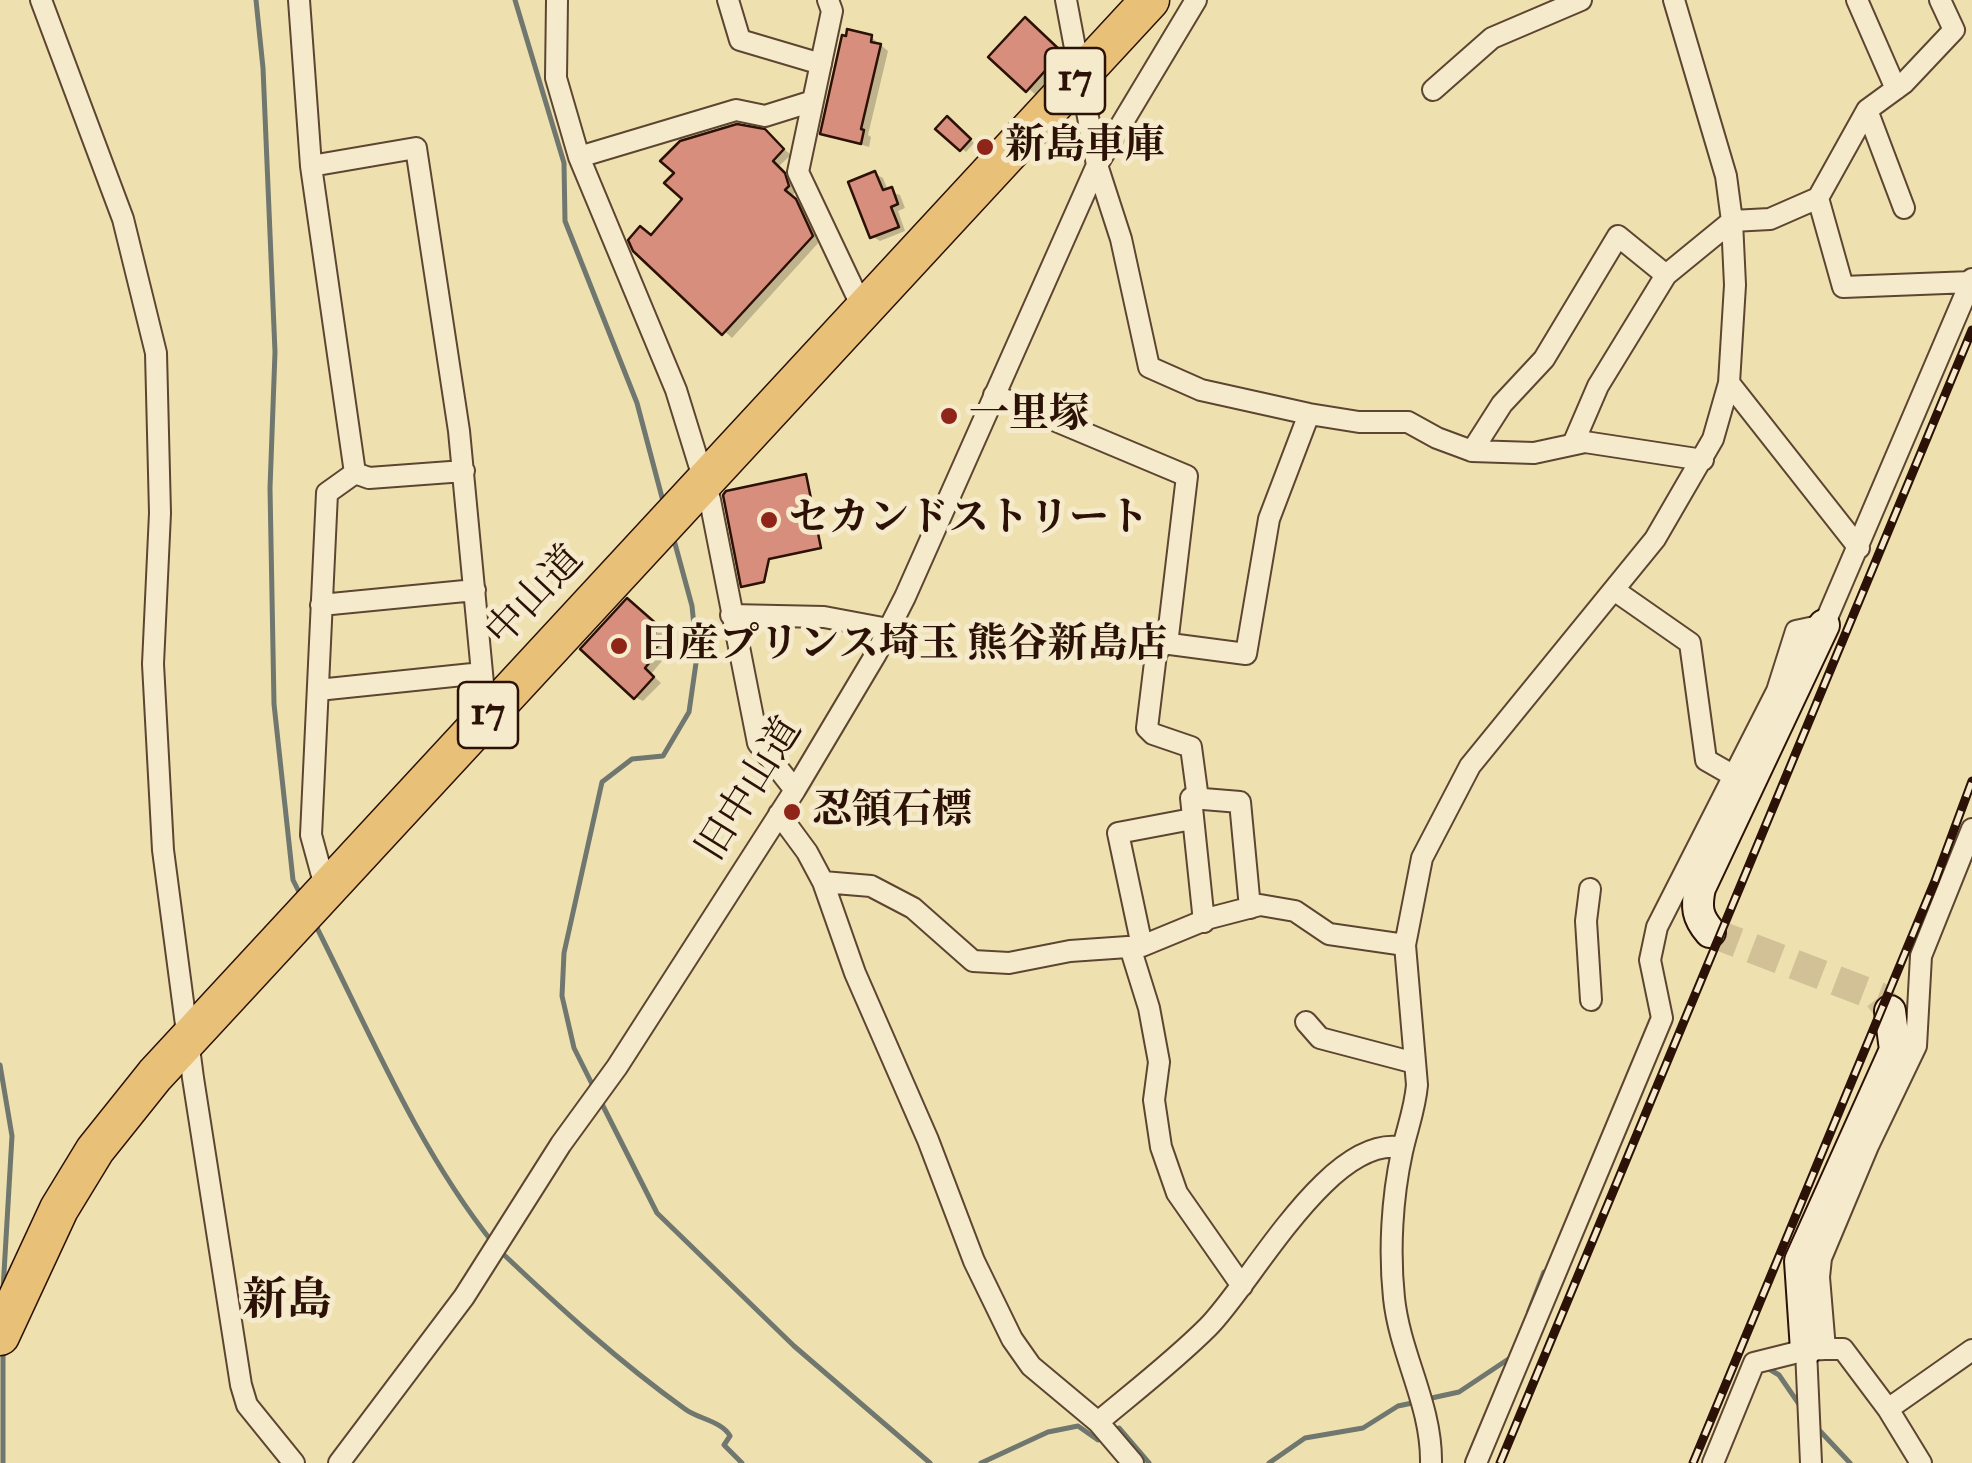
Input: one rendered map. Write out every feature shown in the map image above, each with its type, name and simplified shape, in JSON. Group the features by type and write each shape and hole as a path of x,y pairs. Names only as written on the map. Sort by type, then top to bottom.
{"highway":[{"name":"中山道","path":"6,1323 59,1208 95,1150 154,1075 1150,0"}],"street":[{"path":"42,0 123,219 156,353 160,513 153,664 163,850 241,1385 247,1405 294,1463"},
{"path":"299,0 311,166 355,473"},
{"path":"557,0 556,78 579,157 676,390 680,507 710,500 758,743 795,790"},
{"path":"728,0 740,40 821,64"},
{"path":"828,0 832,11 798,172 862,308"},
{"path":"1066,0 1097,166 1121,239 1149,367 1201,390 1308,414 1359,422 1408,422 1436,438 1472,450 1534,453 1585,442 1703,460"},
{"name":"旧中山道","path":"338,1463 464,1297 795,790 888,629 1097,166 1196,0"},
{"path":"1433,90 1492,38 1581,0"},
{"path":"1431,1463 1423,1402 1396,1315 1393,1287 1394,1202 1403,1148 1416,1106 1405,946 1422,858 1470,766 1655,539 1703,460 1728,382 1734,284 1726,176 1674,0"},
{"path":"1857,0 1896,89"},
{"path":"1573,444 1598,386 1666,275 1732,221 1770,219 1818,198 1867,110 1896,89 1954,30 1940,0"},
{"path":"579,157 736,110 765,116 813,101"},
{"path":"1867,110 1904,208"},
{"path":"311,166 416,148 464,471 484,694 492,711"},
{"path":"1710,932 1696,907 1700,888 1859,548 1971,281 1842,287 1818,198"},
{"path":"1472,450 1502,404 1544,359 1618,236 1666,275"},
{"path":"1728,382 1859,548"},
{"path":"994,395 1188,476 1170,644 1246,654 1268,519 1308,414"},
{"path":"355,473 369,478 464,471"},
{"path":"314,903 311,835 327,493 355,473"},
{"path":"322,604 475,590"},
{"path":"1614,590 1690,643 1706,760 1734,776"},
{"path":"731,616 824,617 888,629"},
{"path":"1476,1463 1662,1018 1650,960 1658,927 1776,690 1796,631 1824,625"},
{"path":"1168,636 1156,654 1147,728 1153,734 1191,747 1204,922"},
{"path":"318,690 482,673"},
{"path":"1242,1286 1177,1194 1161,1147 1154,1100 1159,1062 1118,833 1194,809 1240,802 1250,908"},
{"path":"780,814 823,882 855,972 928,1140 974,1261 1012,1339 1032,1366 1103,1428 1133,1463"},
{"path":"1811,1463 1821,1258 1916,1046 1921,956 1972,828"},
{"path":"823,882 871,886 912,908 973,961 1009,963 1070,951 1136,946 1260,905 1296,911 1329,934 1405,946"},
{"path":"1590,889 1586,922 1592,1000"},
{"path":"1815,1350 1800,1261 1895,1050 1890,1011"},
{"path":"1306,1022 1320,1038 1415,1063"},
{"path":"1103,1428 1209,1326 1292,1214 1314,1192 1353,1161 1379,1148 1403,1148"},
{"path":"1713,1463 1754,1363 1843,1348 1888,1409 1921,1463"},
{"path":"1888,1409 1972,1350"}],"building":[{"path":"1025,17 1062,52 1026,92 988,57"},
{"path":"847,29 872,35 871,42 881,44 861,144 820,134 842,35 846,36"},
{"path":"947,116 971,139 960,151 935,129"},
{"path":"737,124 765,129 784,149 773,161 785,173 789,186 785,190 796,199 813,236 722,335 633,251 628,240 640,226 651,235 682,199 664,183 674,173 660,161 680,141"},
{"path":"875,171 883,190 892,187 898,204 891,207 899,227 870,238 848,182"},
{"name":"セカンドストリート","path":"806,474 821,548 769,559 764,582 741,587 723,495 726,491"},
{"name":"日産プリンス埼玉 熊谷新島店","path":"627,598 660,627 654,634 661,644 651,651 655,656 645,668 654,677 634,699 580,649"}],"waterway":[{"path":"256,0 263,68 275,352 270,488 274,704 293,880 302,898"},
{"path":"515,0 564,163 565,221 637,403 664,505"},
{"path":"595,1090 574,1048 562,996 564,953 602,782 632,759 663,756 689,712 697,656 692,606 674,540"},
{"path":"316,926 418,1130 493,1243"},
{"path":"0,1065 12,1136 3,1290"},
{"path":"600,1100 657,1213 794,1346 930,1463"},
{"path":"500,1251 636,1372 685,1409 726,1431 730,1436 724,1445 742,1463"},
{"path":"1529,1311 1544,1272 1549,1275"},
{"path":"3,1351 3,1463"},
{"path":"1427,1399 1459,1392 1510,1358"},
{"path":"1769,1369 1779,1375 1801,1407"},
{"path":"1269,1463 1305,1438 1363,1428 1398,1406 1417,1402"},
{"path":"981,1463 1048,1432 1078,1426 1098,1440 1105,1436"},
{"path":"1114,1431 1119,1428 1149,1463"},
{"path":"1820,1431 1850,1463"}],"tunnel":[{"path":"1710,932 1879,997 1890,1011"}],"railway":[{"path":"1500,1463 1972,330"},
{"path":"1693,1463 1935,881 1972,781"}],"place":[{"name":"新島車庫","path":"985,147"},
{"name":"一里塚","path":"949,416"},
{"name":"セカンドストリート","path":"769,520"},
{"name":"日産プリンス埼玉 熊谷新島店","path":"619,646"},
{"name":"忍領石標","path":"792,812"}],"district":[{"name":"新島","path":"287,1303"}]}
